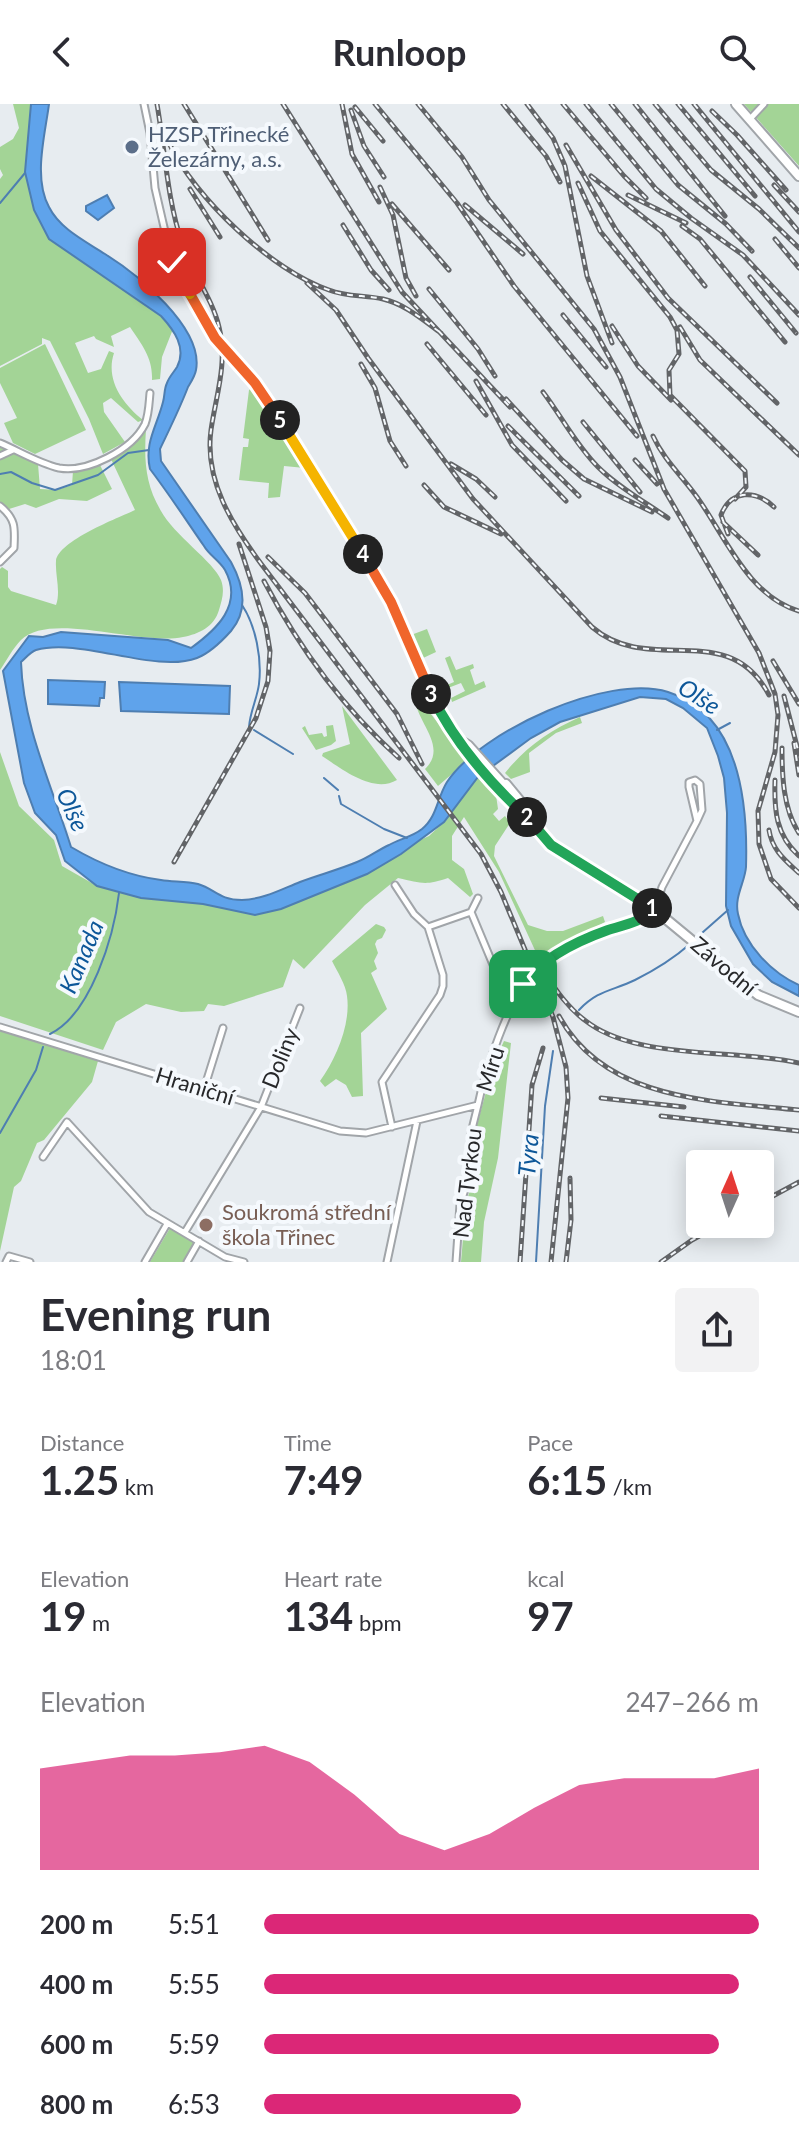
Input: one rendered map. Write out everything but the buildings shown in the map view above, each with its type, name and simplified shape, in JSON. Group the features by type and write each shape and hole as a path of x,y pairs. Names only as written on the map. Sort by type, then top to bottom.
{"street":[{"path":"144,104 155,188 172,262 215,338 255,383 362,552 391,602 438,709 458,737 504,787"},
{"path":"736,104 799,176"},
{"path":"750,119 764,104"},
{"path":"0,443 48,465 65,468 95,462 120,450 140,431 148,416 150,393"},
{"path":"0,456 14,449"},
{"path":"0,506 12,516 15,527 14,548 0,562"},
{"path":"655,910 662,887 697,821 702,810 700,784 695,780 689,782 689,787 697,821"},
{"name":"Závodní","path":"504,787 551,845 655,910 758,995 799,1012"},
{"path":"392,1127 382,1082 443,986 440,959 428,927 414,914 395,885"},
{"path":"478,898 473,914 499,979 507,990 519,991"},
{"name":"Míru","path":"417,1121 478,1105 483,1077 519,991 530,975 571,946 655,910"},
{"path":"428,927 464,912 473,914"},
{"name":"Doliny","path":"185,1232 261,1107 300,1008"},
{"name":"Hraniční","path":"0,1027 351,1133 366,1133 417,1121"},
{"path":"204,1089 223,1028"},
{"name":"Nad Tyrkou","path":"456,1262 460,1204 473,1167 471,1133 478,1105"},
{"path":"387,1262 417,1121"},
{"path":"43,1157 67,1122 149,1212 225,1257 244,1262"},
{"path":"145,1262 167,1224"},
{"path":"187,1262 199,1241"},
{"path":"8,1259 30,1262"}],"green space":[{"path":"13,104 31,104 25,172 34,210 49,239 161,316 173,329 162,357 160,379 152,380 149,358 130,327 111,336 114,347 94,336 75,343 88,373 101,369 109,351 114,353 114,382 129,407 143,420 138,422 111,398 103,403 104,412 125,442 103,454 50,341 42,338 42,344 0,366 0,179 3,175 0,147 13,139 19,128"},
{"path":"744,104 799,104 799,166"},
{"path":"45,344 86,430 35,454 13,443 4,423 17,418 0,383 0,368"},
{"path":"254,386 305,468 284,466 280,497 268,498 269,483 239,480 243,447 248,447 249,439 243,438 249,390"},
{"path":"146,429 147,472 156,501 174,529 221,580 223,595 214,621 195,634 165,639 74,629 35,632 18,643 0,670 0,569 2,567 8,571 11,591 56,605 56,561 59,553 77,538 135,510 111,459 133,444"},
{"path":"0,446 38,464 40,489 57,490 72,485 73,471 99,463 112,489 87,501 59,499 36,508 25,504 9,509 0,502"},
{"path":"427,629 436,652 421,659 411,635"},
{"path":"450,656 456,670 473,664 474,668 470,670 475,685 484,681 486,687 452,702 451,698 465,691 461,683 448,688 447,685 454,682 445,658"},
{"path":"423,686 429,700 424,705 467,761 438,786 425,769 434,751 416,703 415,693"},
{"path":"342,706 397,780 388,784 368,782 322,756 350,744"},
{"path":"580,717 582,723 556,733 529,753 530,772 511,779 505,773 539,740"},
{"path":"333,725 336,741 316,750 302,728 305,726 309,735 322,733 324,737 327,736 326,726"},
{"path":"0,752 19,806 54,840 62,866 97,886 141,898 203,904 255,915 429,836 444,822 478,777 496,795 498,809 493,814 499,821 505,816 510,823 495,846 494,856 528,925 547,931 563,931 603,916 605,922 539,959 499,872 464,817 452,836 452,860 464,869 473,894 470,897 448,878 423,883 398,878 365,905 304,969 293,959 283,987 224,1006 208,1004 204,1011 181,1012 146,1004 116,1022 103,1050 0,1016"},
{"path":"376,924 386,930 375,944 377,969 371,973 387,1009 361,1033 363,1096 352,1097 346,1085 336,1079 325,1087 320,1081 337,1052 347,1018 346,992 332,961"},
{"path":"0,1031 98,1061 92,1082 44,1140 37,1143 21,1181 14,1187 0,1251"},
{"path":"504,1041 511,1043 498,1158 484,1222 481,1262 461,1262 466,1203 477,1168 475,1132 494,1063"},
{"path":"170,1228 196,1243 185,1262 150,1262"}],"water":[{"path":"31,104 49,104 41,170 44,196 54,215 74,234 150,288 190,337 196,354 195,372 160,449 161,461 231,562 239,579 242,597 237,623 220,643 197,658 160,662 54,647 34,651 21,662 33,733 71,847 126,872 198,884 234,900 258,898 361,860 418,832 431,819 447,782 464,763 516,726 581,699 613,691 643,688 668,692 692,703 711,720 725,740 735,764 745,816 746,867 737,908 741,925 761,957 799,985 799,996 772,982 753,964 731,926 726,906 727,813 724,778 718,756 707,728 683,708 666,699 640,697 560,722 531,738 478,777 444,822 401,854 367,874 281,909 255,915 203,904 141,898 97,886 65,861 56,835 35,813 24,783 3,671 29,636 43,637 61,632 168,640 191,648 218,625 229,605 231,594 225,570 206,549 150,469 152,435 166,385 180,360 178,340 161,316 49,239 34,210 25,172"},
{"path":"107,195 114,208 98,220 86,211 86,206"},
{"path":"48,680 105,682 104,698 100,698 99,706 48,704"},
{"path":"119,682 230,686 229,714 121,711"}],"waterway":[{"path":"0,203 25,173"},
{"path":"0,474 11,472 55,490 98,475 128,453 149,450"},
{"path":"242,605 254,633 260,664 259,684 249,727"},
{"name":"Olše","path":"717,730 730,723"},
{"path":"254,730 293,754"},
{"path":"324,778 338,790"},
{"path":"339,796 341,804 384,829 407,838"},
{"name":"Kanada","path":"50,1034 65,1024 89,992 106,951 119,893"},
{"name":"Tyra","path":"694,940 728,910"},
{"name":"Tyra","path":"579,1010 599,995 657,968 690,944"},
{"name":"Kanada","path":"0,1133 36,1070 43,1047"},
{"name":"Tyra","path":"536,1262 545,1106 553,1051"}],"railway":[{"path":"157,104 177,226 186,254 219,327 222,366 210,449 216,485 223,502 262,565 481,854 501,892 553,1017 566,1067 568,1098 551,1262"},
{"path":"184,104 268,240"},
{"path":"283,104 402,292 510,407"},
{"path":"342,104 352,154 379,202"},
{"path":"375,104 457,203 514,286 637,436"},
{"path":"418,104 462,157 489,200 594,329 620,377 664,489 759,653 775,694 778,715 775,752 758,811 759,844 771,879 799,908"},
{"path":"503,104 546,156 560,182"},
{"path":"527,104 553,138 565,166 587,276 612,343"},
{"path":"563,104 646,198"},
{"path":"586,104 656,189 743,255 799,315"},
{"path":"611,104 678,185 726,224 752,251"},
{"path":"635,104 725,216"},
{"path":"655,104 711,170 759,209 799,248"},
{"path":"678,104 755,196"},
{"path":"694,104 799,232"},
{"path":"355,107 383,141"},
{"path":"351,110 364,146 384,177"},
{"path":"712,111 786,190"},
{"path":"169,143 181,164 216,208 237,230 283,267 336,292 383,299 399,305 441,333"},
{"path":"566,145 616,230 668,298 777,403"},
{"path":"591,176 661,231 705,286"},
{"path":"578,183 600,231 670,317 677,330 679,354 669,370 670,395 745,471 746,487 735,499"},
{"path":"774,185 799,212"},
{"path":"380,187 393,215 406,278 416,296"},
{"path":"190,189 220,237"},
{"path":"628,195 686,223"},
{"path":"392,204 449,270"},
{"path":"465,205 523,254"},
{"path":"343,225 371,270 389,290"},
{"path":"682,226 700,239 785,342"},
{"path":"775,239 799,268"},
{"path":"750,277 796,333"},
{"path":"307,283 336,310 473,499 592,627 615,641 638,648 710,652 732,658 752,672 769,695"},
{"path":"429,289 478,349 495,376"},
{"path":"563,315 606,367"},
{"path":"612,326 638,366 671,400"},
{"path":"680,327 700,360 799,455"},
{"path":"427,344 486,415"},
{"path":"361,364 375,388 390,441 406,466"},
{"path":"476,381 512,445 566,501"},
{"path":"543,392 598,467 668,518"},
{"path":"506,399 562,460 584,479 652,512"},
{"path":"583,422 640,492"},
{"path":"508,426 579,496"},
{"path":"653,436 752,579 781,604 799,611"},
{"path":"635,460 657,484"},
{"path":"451,464 476,479 495,497"},
{"path":"424,485 444,507 501,534"},
{"path":"728,534 721,515 731,500 752,495 774,507"},
{"path":"723,522 758,555"},
{"path":"174,862 256,718 268,681 270,651 266,627 239,544"},
{"path":"268,557 305,593 397,714 422,764"},
{"path":"264,581 324,676 359,719 399,758"},
{"path":"773,661 799,704"},
{"path":"784,696 799,754"},
{"path":"794,743 799,775"},
{"path":"782,748 787,803 799,833"},
{"path":"775,780 778,822 785,840 799,856"},
{"path":"769,830 776,849 799,873"},
{"path":"542,969 575,1012 611,1035 663,1048 799,1063"},
{"path":"559,1016 579,1044 604,1066 633,1081 698,1099 799,1110"},
{"path":"520,1262 532,1085 543,1048"},
{"path":"601,1098 684,1107"},
{"path":"661,1116 799,1131"},
{"path":"566,1262 571,1220 570,1178"},
{"path":"774,1195 799,1182"},
{"path":"661,1262 696,1238"}],"place":[{"name":"HZSP Třinecké Železárny, a.s.","path":"132,147"},
{"name":"Soukromá střední škola Třinec","path":"206,1225"}],"route":[{"path":"172,262 215,338 255,383 362,552 391,602 438,709 464,747 533,821 551,845 655,910 571,946 537,968 523,984"}]}
